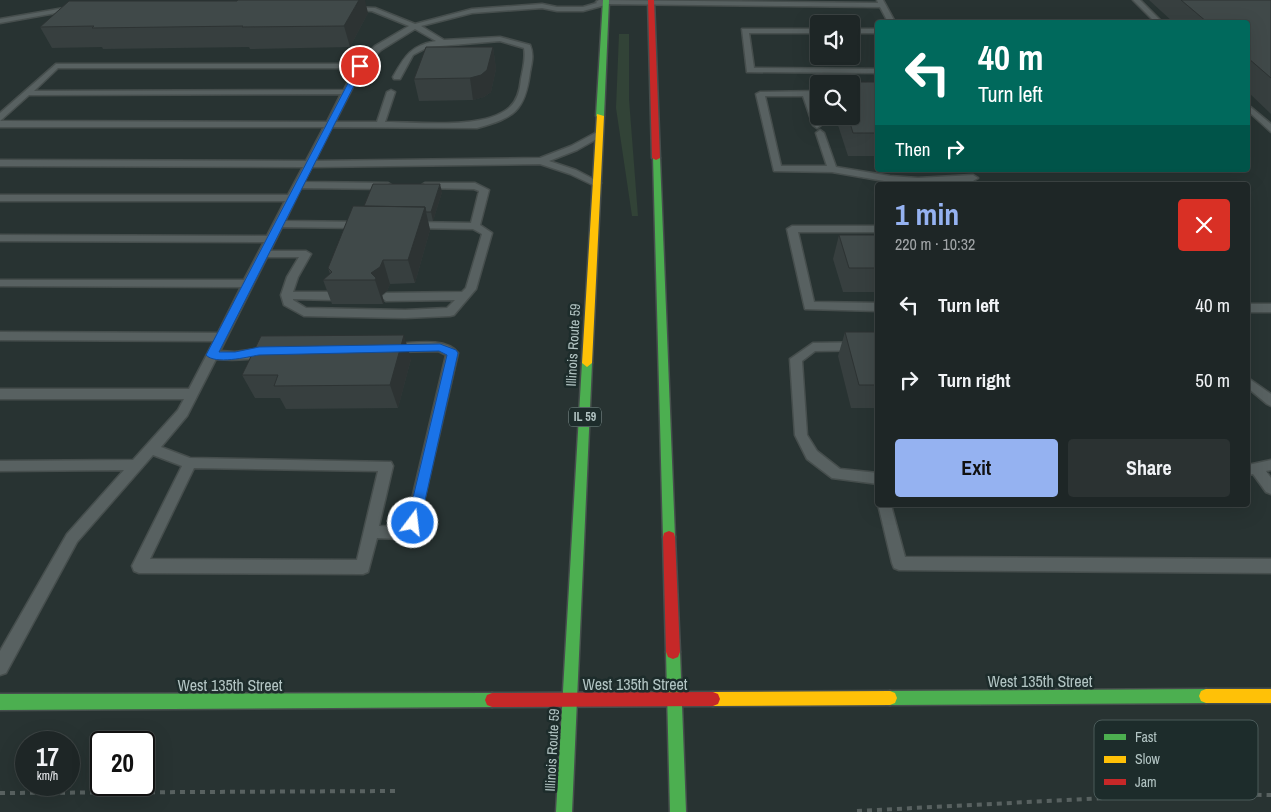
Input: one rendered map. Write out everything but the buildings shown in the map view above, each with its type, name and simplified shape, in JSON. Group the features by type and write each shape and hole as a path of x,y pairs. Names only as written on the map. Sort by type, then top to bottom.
{"main road":[{"name":"Illinois Route 59","path":"564,812 606,2"},
{"path":"651,2 678,812"},
{"name":"West 135th Street","path":"0,702 1271,696"}],"lane":[{"path":"542,6 555,0"},
{"path":"590,0 606,2 881,2 890,20"},
{"path":"1136,0 1157,20"},
{"path":"0,668 72,538 183,413 308,164 360,66 378,48 415,26 444,17 472,11 542,6 557,9 583,9 606,2"},
{"path":"0,20 84,8"},
{"path":"343,9 373,9 415,26 443,42"},
{"path":"810,31 745,30 750,70 875,71"},
{"path":"860,31 875,31"},
{"path":"0,124 477,125 498,119 512,111 521,102 529,54 527,47 500,39 443,42 426,45 410,54 397,77"},
{"path":"0,118 56,66 360,66"},
{"path":"27,93 346,92"},
{"path":"380,126 392,92"},
{"path":"832,169 807,94 760,94 777,170 832,169 890,179 918,181 973,178"},
{"path":"1250,109 1271,129"},
{"path":"540,161 574,148 600,134"},
{"path":"0,163 308,164 540,161 573,172 596,183"},
{"path":"298,185 396,186"},
{"path":"416,186 475,186 484,190 475,226"},
{"path":"0,198 291,198"},
{"path":"278,224 373,225"},
{"path":"263,254 306,254 286,295 288,302 304,312 405,314 450,312 471,289 487,233 475,226 401,225"},
{"path":"875,229 792,229 809,306 875,307"},
{"path":"0,238 271,239"},
{"path":"0,283 248,284"},
{"path":"286,295 334,296"},
{"path":"386,297 464,296"},
{"path":"1250,308 1271,308"},
{"path":"0,336 221,337"},
{"path":"875,346 812,347 796,359 801,435 812,455 837,474 875,480"},
{"path":"371,532 400,533 413,523 452,353 440,347 383,348"},
{"path":"211,355 235,356 259,351 278,350"},
{"path":"1250,384 1271,401"},
{"path":"0,394 192,394"},
{"path":"151,449 190,463 386,466 363,567 139,566 190,463"},
{"path":"1252,469 1271,465"},
{"path":"0,478 4,466 136,466"},
{"path":"1252,469 1271,488"},
{"path":"885,507 899,563 1271,566"}],"path":[{"path":"0,793 396,791"},
{"path":"1258,795 1271,795"},
{"path":"857,811 1094,799"}],"green space":[{"path":"619,34 629,34 629,99 638,216 632,216 616,108"}],"traffic: fast":[{"path":"600,116 606,0"},
{"path":"656,158 669,537"},
{"path":"564,812 587,363"},
{"path":"673,652 678,812"},
{"path":"890,698 1206,696"},
{"path":"0,702 492,700"}],"traffic: slow":[{"path":"587,363 600,116"},
{"path":"1206,696 1271,696"},
{"path":"713,699 890,698"}],"traffic: jam":[{"path":"651,0 656,158"},
{"path":"669,537 673,652"},
{"path":"492,700 713,699"}],"route":[{"path":"360,66 211,355 235,356 259,351 440,347 452,353 413,523"}]}
